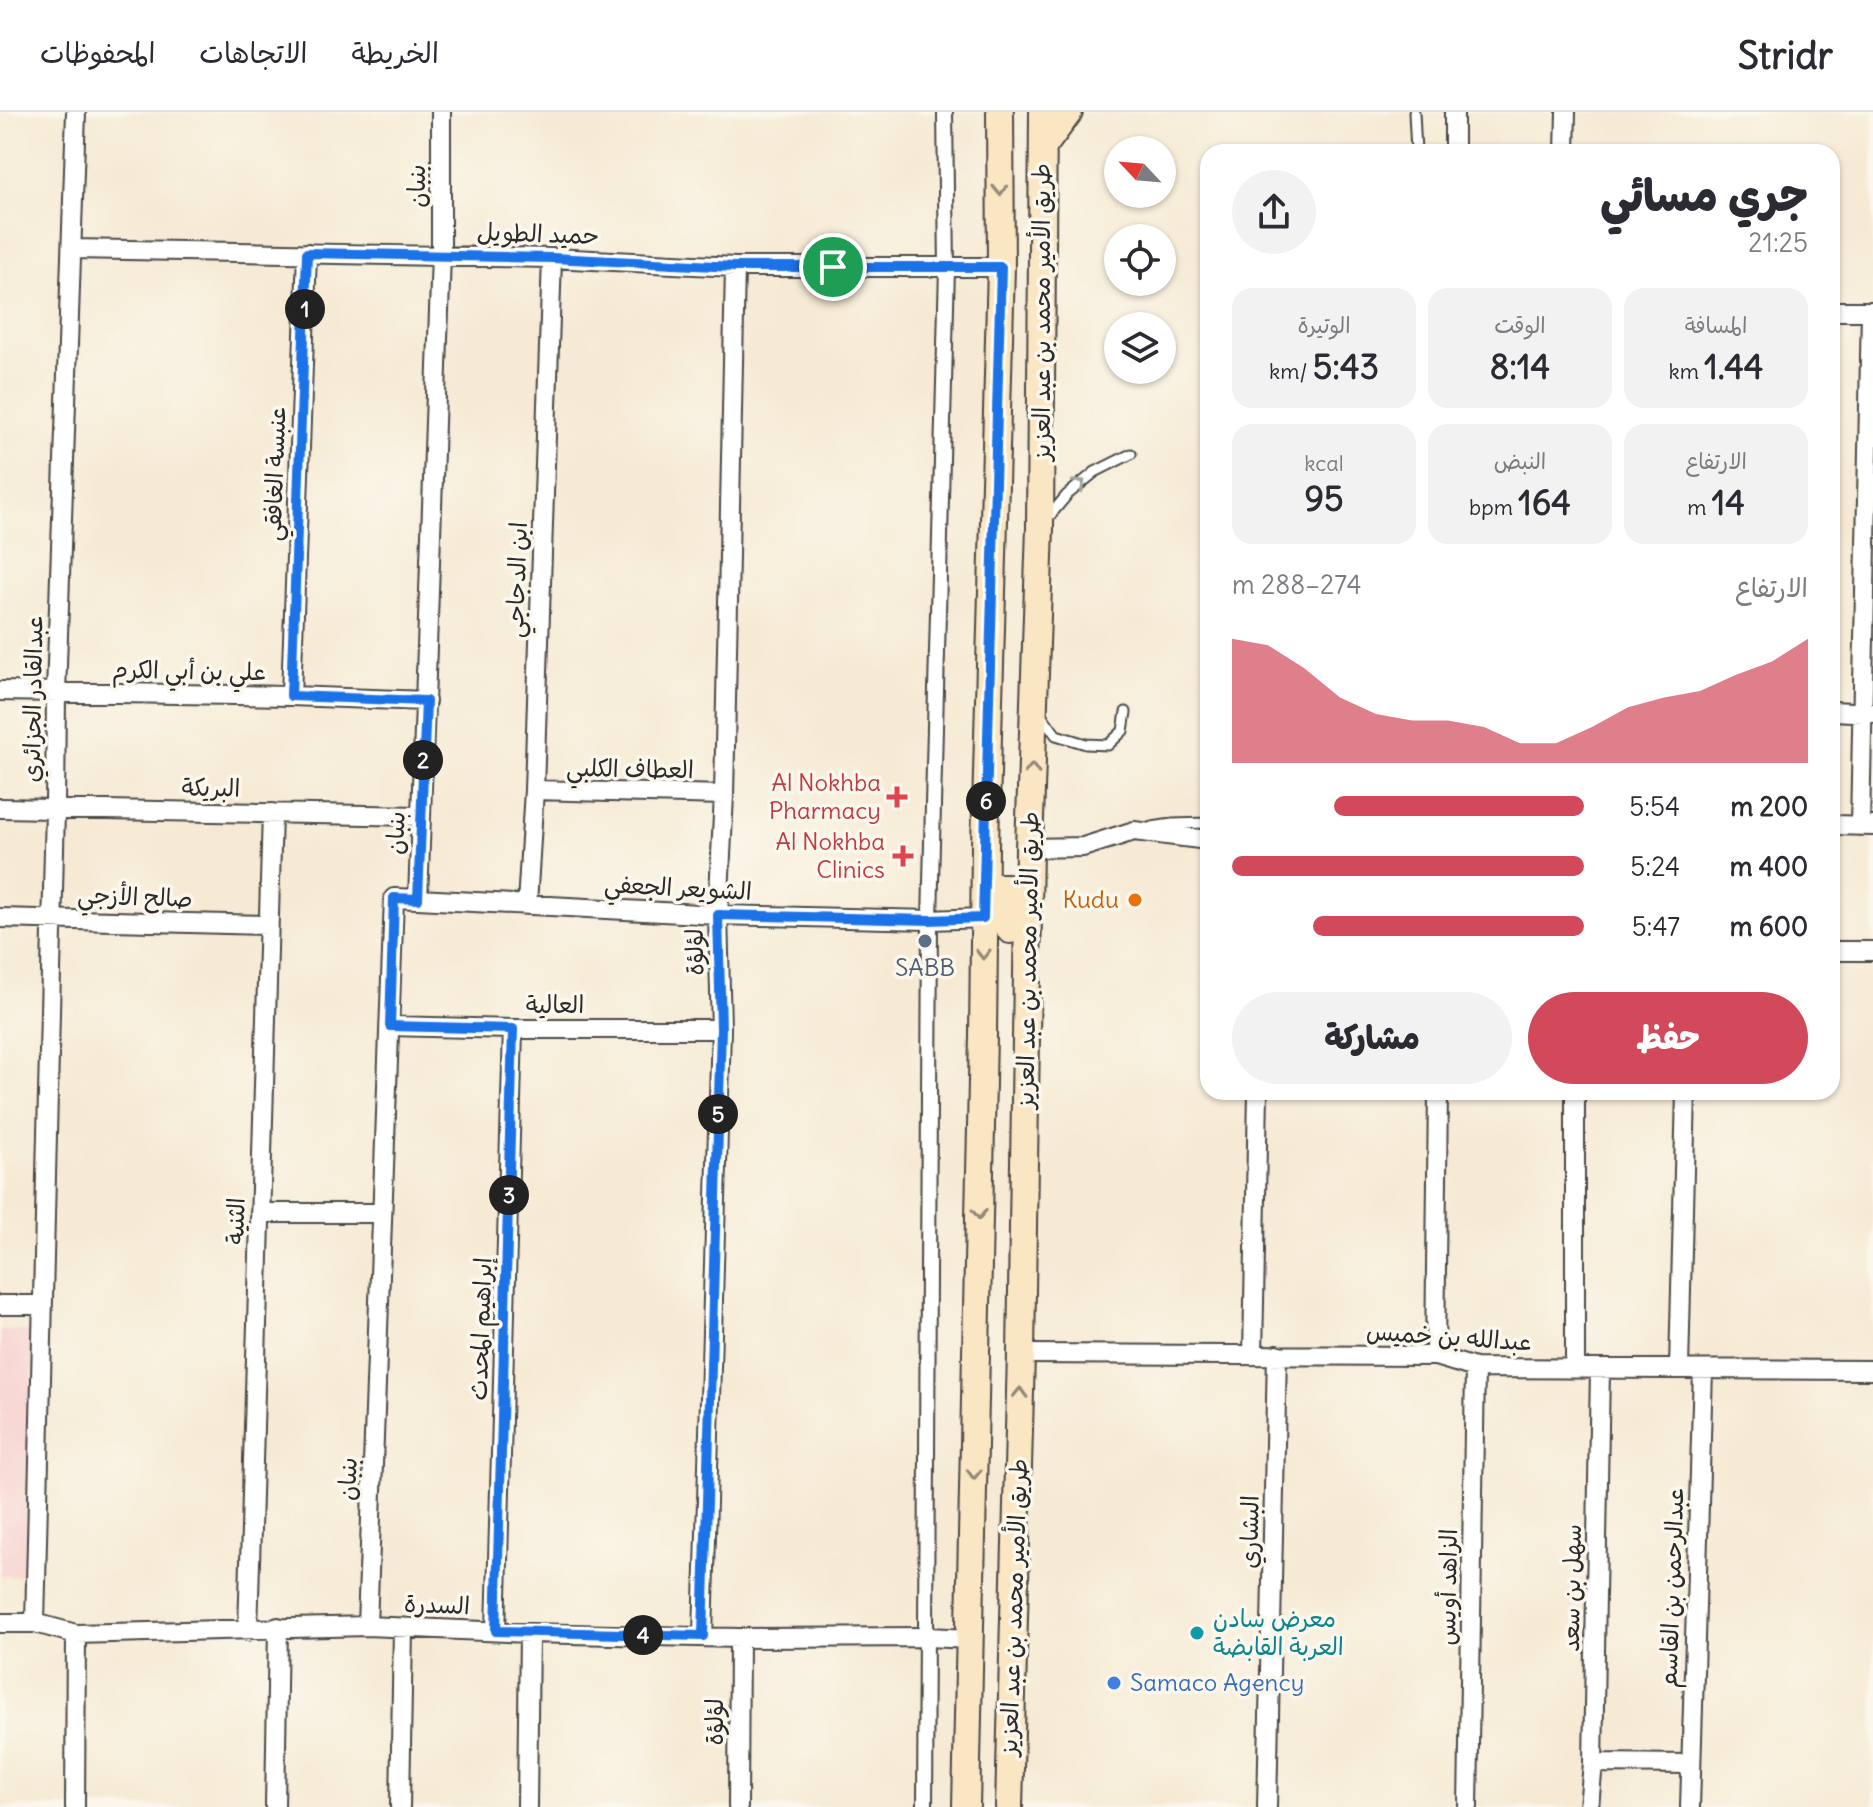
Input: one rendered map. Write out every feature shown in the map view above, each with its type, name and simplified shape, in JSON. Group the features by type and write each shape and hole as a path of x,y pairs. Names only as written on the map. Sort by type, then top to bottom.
{"main road":[{"path":"982,112 1000,141"},
{"name":"طريق الأمير محمد بن عبد العزيز","path":"968,1804 983,918 1001,267 1000,112"},
{"name":"طريق الأمير محمد بن عبد العزيز","path":"1009,1807 1021,1354 1029,848 1040,528 1043,112"},
{"path":"1043,147 1069,112"},
{"path":"983,918 991,906 994,890 1006,887 1010,895 1012,971 1026,1015"}],"street":[{"name":"عبدالقادر الجزائري","path":"35,1623 56,693 76,112"},
{"name":"بنبان","path":"367,1626 394,898 418,899 441,255 441,112"},
{"path":"925,1807 930,920 947,268 945,112"},
{"path":"1454,112 1454,144"},
{"path":"1565,144 1566,112"},
{"name":"حميد الطويل","path":"73,249 552,258 735,267 1001,267"},
{"name":"عنبسة الغافقي","path":"291,696 307,253"},
{"name":"ابن الدجاجي","path":"527,904 534,790 552,258"},
{"name":"لؤلؤة","path":"703,1636 721,1029 718,915 724,795 735,267"},
{"path":"1840,311 1872,311 1866,826 1840,825"},
{"name":"علي بن أبي الكرم","path":"0,691 426,701"},
{"path":"1840,711 1867,713"},
{"name":"العطاف الكلبي","path":"534,790 724,795"},
{"name":"البريكة","path":"0,808 421,816"},
{"name":"الثنية","path":"248,1631 272,813"},
{"path":"1029,848 1083,847 1134,831 1200,839"},
{"name":"الشويعر الجعفي","path":"418,899 718,915 930,920 983,918"},
{"name":"صالح الأزجي","path":"0,918 268,925"},
{"path":"1840,951 1873,951"},
{"name":"العالية","path":"390,1026 721,1029"},
{"name":"إبراهيم المحدث","path":"496,1631 513,1029"},
{"path":"1253,1355 1258,1100"},
{"path":"1435,1356 1438,1100"},
{"path":"1575,1100 1575,1368"},
{"path":"1679,1368 1686,1100"},
{"path":"260,1213 381,1213"},
{"path":"0,1305 42,1305"},
{"name":"عبدالله بن خميس","path":"1021,1354 1435,1356 1475,1368 1873,1370"},
{"name":"البشاري","path":"1267,1807 1277,1354"},
{"name":"الزاهد أويس","path":"1468,1807 1475,1368"},
{"name":"سهل بن سعد","path":"1589,1807 1593,1763 1600,1370"},
{"name":"عبدالرحمن بن القاسم","path":"1690,1807 1703,1370"},
{"name":"السدرة","path":"0,1623 35,1623 76,1634 367,1626 739,1638 970,1639"},
{"path":"275,1807 278,1627"},
{"path":"400,1807 403,1628"},
{"path":"527,1807 529,1633"},
{"path":"75,1807 76,1634"},
{"name":"لؤلؤة","path":"738,1807 739,1638"},
{"path":"1593,1763 1690,1764"}],"lane":[{"path":"1414,112 1416,144"},
{"path":"1040,528 1067,495 1095,472 1131,454"},
{"path":"1034,705 1056,735 1086,744 1108,745 1123,731 1126,712"},
{"path":"1134,831 1161,825 1200,823"}],"shaded area":[{"path":"0,1330 34,1331 26,1576 0,1576"}],"place":[{"name":"Al Nokhba Pharmacy","path":"897,797"},
{"name":"Al Nokhba Clinics","path":"903,856"},
{"name":"Kudu","path":"1135,900"},
{"name":"SABB","path":"925,941"},
{"name":"معرض سادن العربة القابضة","path":"1197,1633"},
{"name":"Samaco Agency","path":"1114,1683"}],"route":[{"path":"307,253 552,258 735,267 833,267 1001,267 983,918 930,920 718,915 721,1029 703,1636 496,1631 513,1029 390,1026 394,898 418,899 426,701 291,696 307,253"}]}
